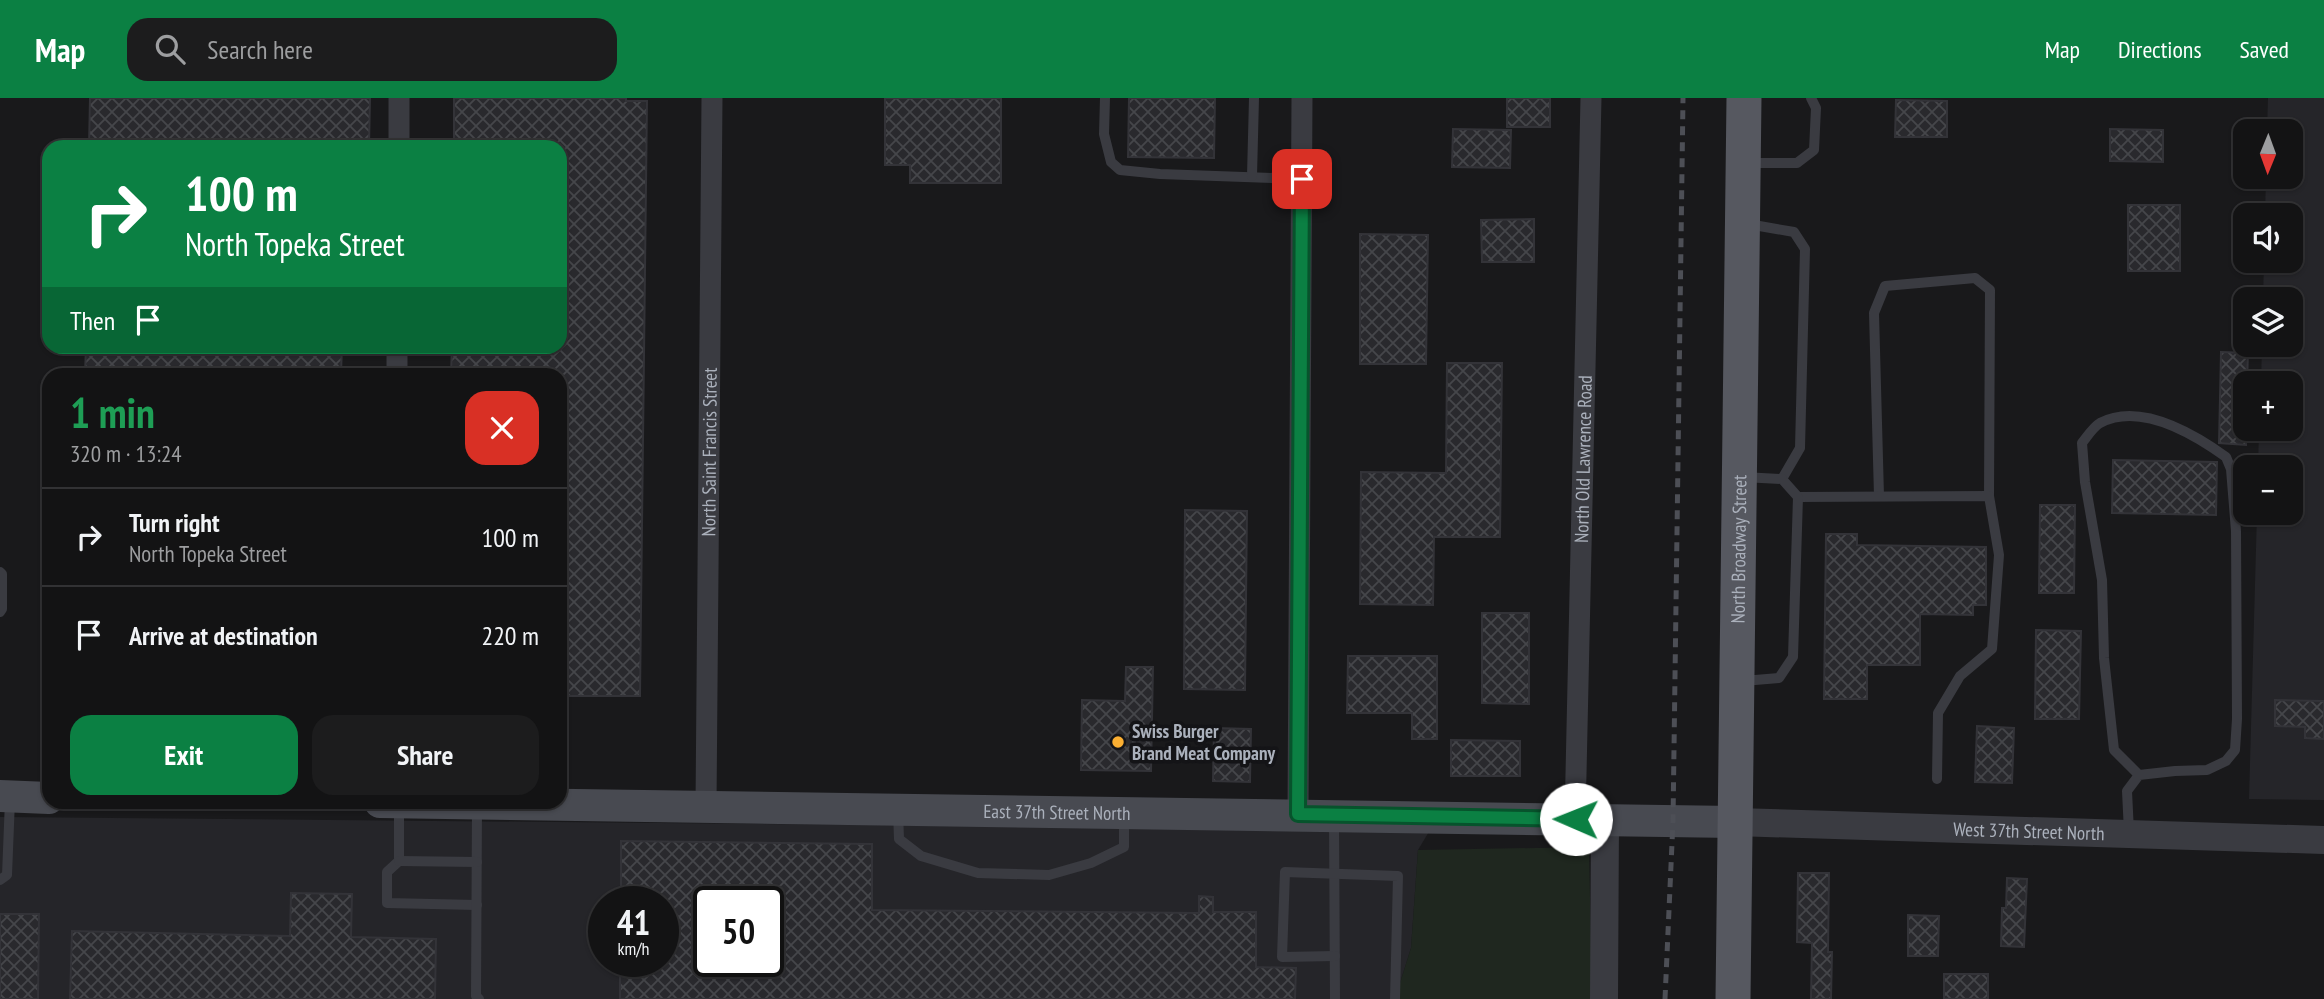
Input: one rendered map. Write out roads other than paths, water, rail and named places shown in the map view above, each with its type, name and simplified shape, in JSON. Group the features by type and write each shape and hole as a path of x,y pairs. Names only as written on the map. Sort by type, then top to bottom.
{"main road":[{"name":"North Broadway Street","path":"1733,999 1744,98"},
{"path":"5,797 42,797"},
{"name":"East 37th Street North","path":"567,804 1735,822"}],"street":[{"path":"399,140 400,98"},
{"name":"North Saint Francis Street","path":"706,806 712,98"},
{"path":"1298,814 1302,98"},
{"name":"North Old Lawrence Road","path":"1591,98 1590,819 1604,999"},
{"name":"West 37th Street North","path":"1735,822 2324,840"}],"lane":[{"path":"1105,98 1104,134 1111,162 1120,170 1302,179"},
{"path":"1252,176 1254,98"},
{"path":"1743,163 1797,163 1814,149 1816,108 1811,98"},
{"path":"1742,223 1794,232 1805,249 1800,448 1782,479"},
{"path":"1879,496 1874,313 1885,286 1975,278 1990,290 1989,496 1999,555 1992,649 1960,676 1938,713 1937,779"},
{"path":"2129,834 2127,791 2139,775 2207,770 2226,761 2235,750 2236,531 2231,469 2226,457 2161,420 2121,416 2099,424 2082,443 2085,482 2102,580 2104,658 2114,750 2139,775"},
{"path":"1736,682 1779,678 1793,657 1798,497 1782,479 1738,477"},
{"path":"1798,497 1989,496"},
{"path":"0,572 0,612"},
{"path":"0,880 7,875 5,797"},
{"path":"898,808 899,839 921,856 978,873 1037,875 1049,875 1091,863 1124,847 1124,812"},
{"path":"399,809 399,861"},
{"path":"477,809 476,996 479,999"},
{"path":"1334,815 1335,999"},
{"path":"477,862 399,861 387,872 387,903 477,905"},
{"path":"1335,956 1282,957 1285,872 1398,876 1395,999"}],"railway":[{"path":"1665,999 1673,821 1683,98"}],"place":[{"name":"Swiss Burger Brand Meat Company","path":"1118,742"}]}
